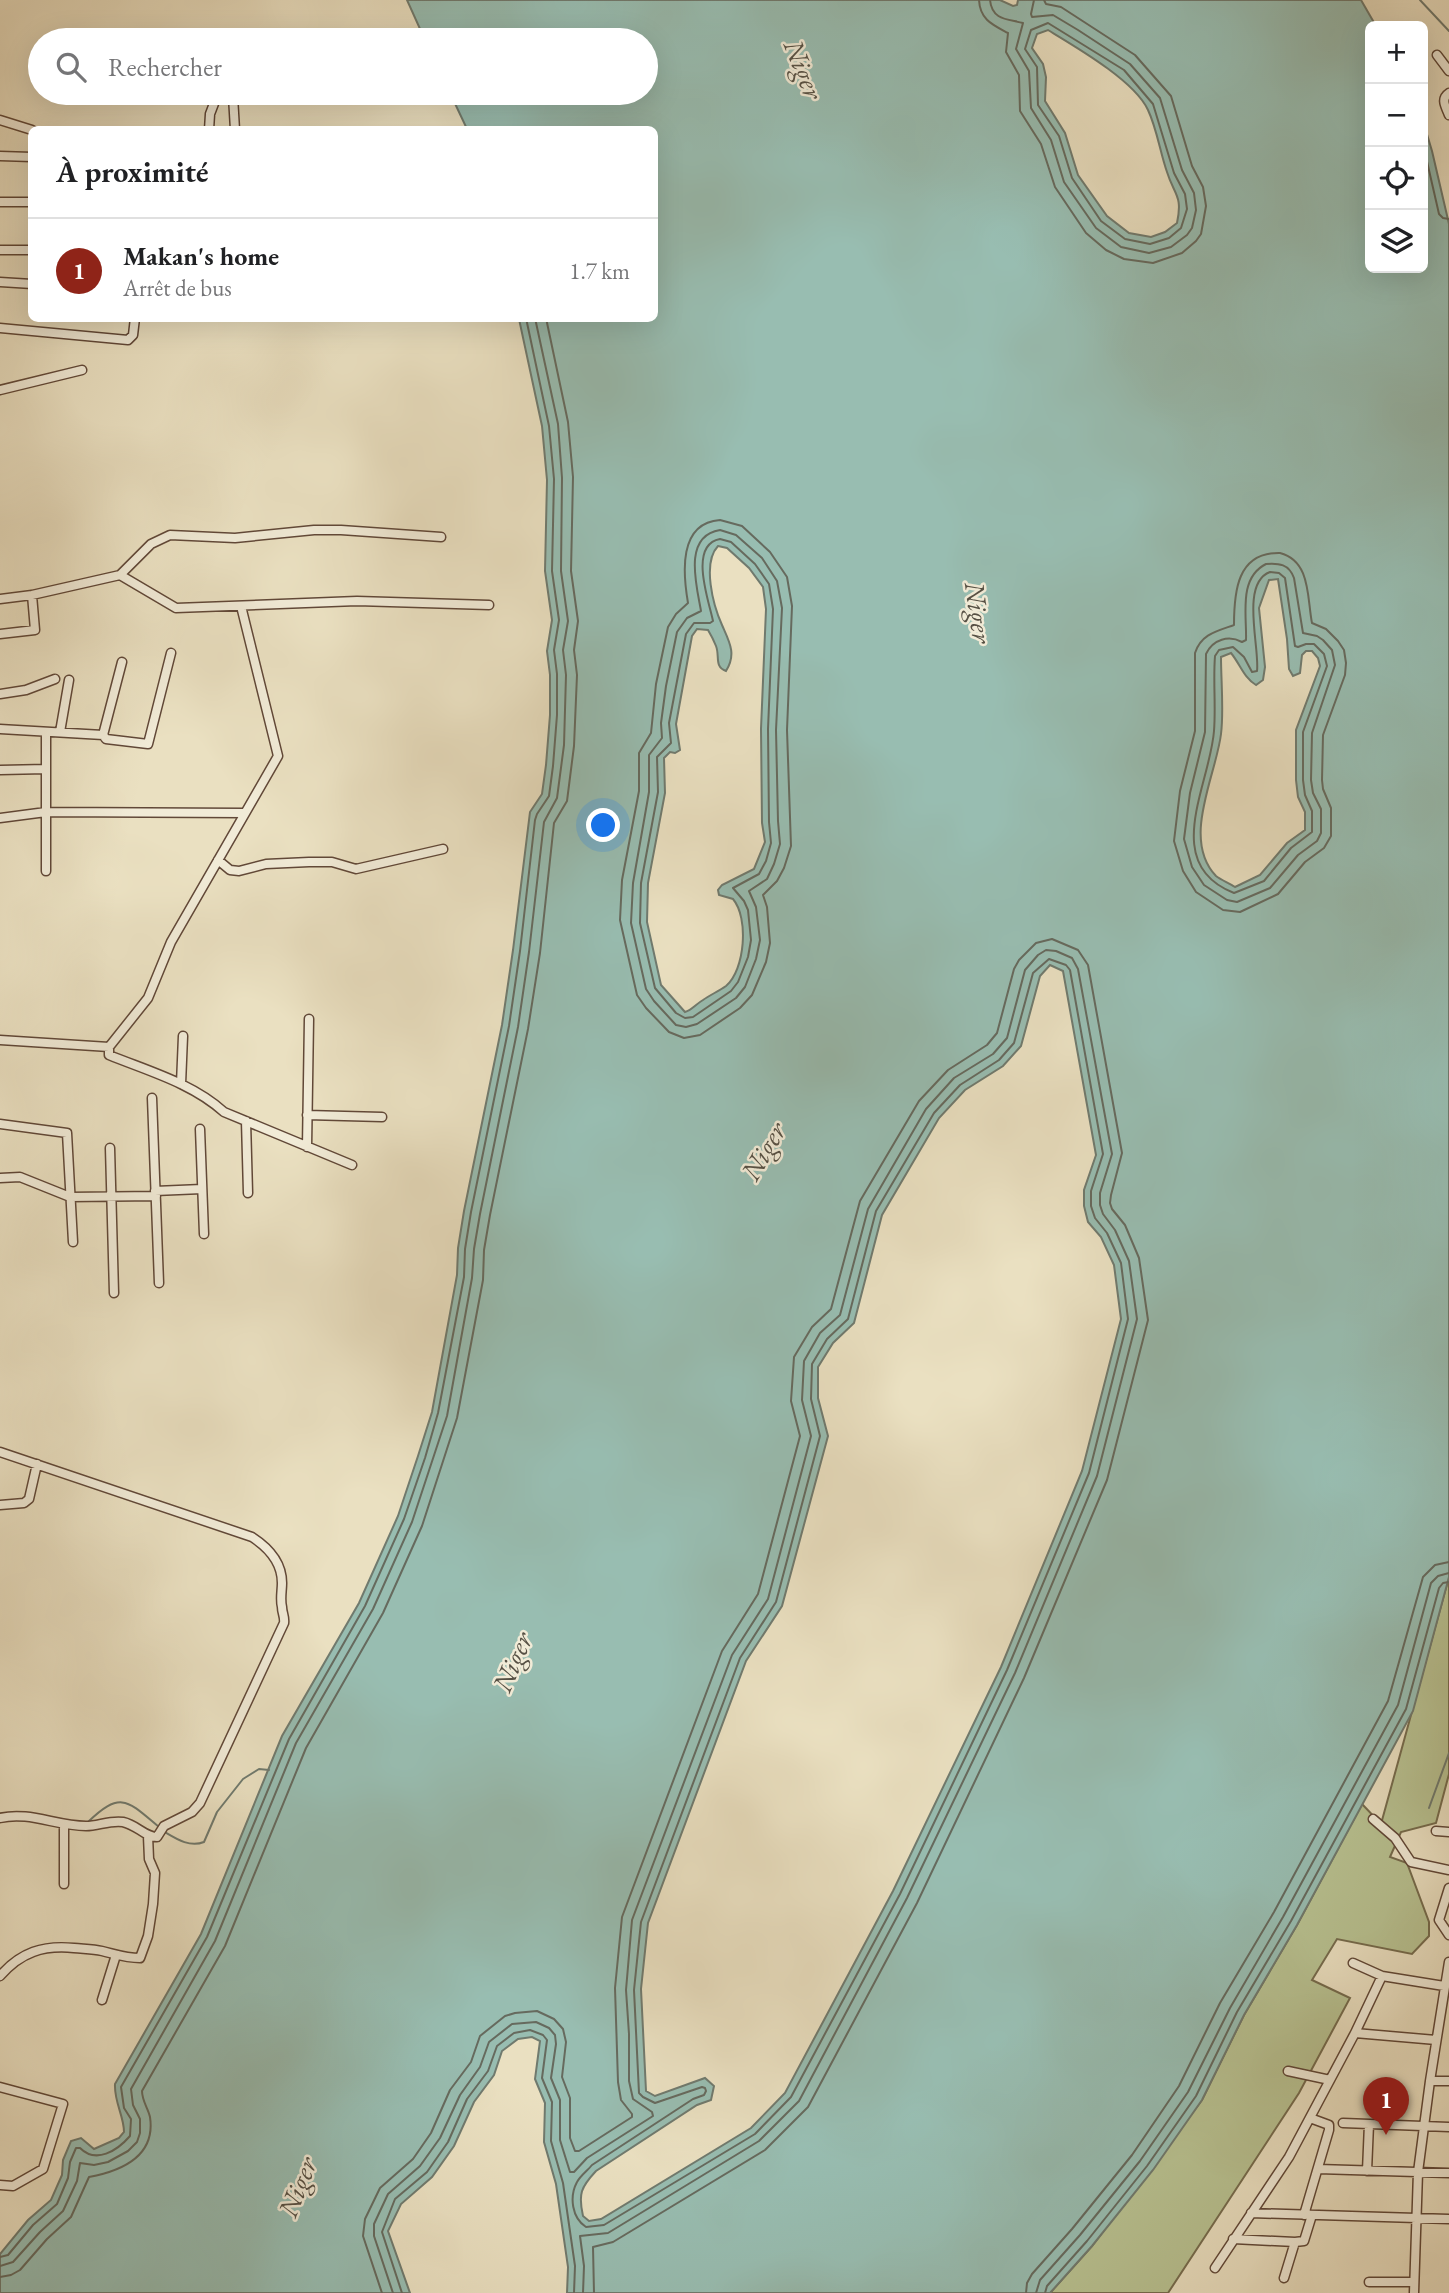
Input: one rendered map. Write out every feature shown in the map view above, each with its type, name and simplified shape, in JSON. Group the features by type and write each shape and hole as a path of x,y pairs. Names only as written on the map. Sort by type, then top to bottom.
{"street":[{"path":"1437,55 1449,71"},
{"path":"1449,93 1444,97 1449,115"},
{"path":"209,126 209,114 213,105"},
{"path":"234,105 235,126"},
{"path":"0,120 28,129"},
{"path":"0,156 28,157"},
{"path":"0,202 28,202"},
{"path":"0,250 28,250"},
{"path":"0,282 28,284"},
{"path":"0,328 128,340 133,335 135,322"},
{"path":"0,390 82,370"},
{"path":"0,599 32,595 120,575 151,544 170,535 234,538 341,530 441,537"},
{"path":"120,575 176,608 357,601 489,606"},
{"path":"0,634 36,630 32,595"},
{"path":"241,606 278,756 171,942 148,998 109,1047 109,1055 181,1084 224,1111 352,1166"},
{"path":"0,729 103,735 106,739 148,744 171,653"},
{"path":"103,735 122,662"},
{"path":"0,694 26,690 55,678"},
{"path":"60,733 69,680"},
{"path":"46,732 46,871"},
{"path":"0,770 46,769"},
{"path":"0,818 46,812 244,813"},
{"path":"218,860 230,870 239,871 266,864 309,862 332,862 356,869 443,849"},
{"path":"307,1147 309,1019"},
{"path":"181,1084 183,1036"},
{"path":"0,1040 109,1047"},
{"path":"152,1098 159,1283"},
{"path":"307,1115 382,1117"},
{"path":"246,1121 248,1193"},
{"path":"0,1124 67,1133 73,1242"},
{"path":"200,1129 204,1234"},
{"path":"110,1148 114,1293"},
{"path":"0,1178 20,1177 70,1197 202,1189"},
{"path":"0,1451 252,1537 266,1546 280,1568 284,1623 201,1803 192,1812 162,1830 157,1837 148,1836 131,1824 117,1821 88,1826 24,1816 0,1818"},
{"path":"0,1505 24,1503 29,1499 37,1464"},
{"path":"1373,1819 1395,1838 1411,1862 1449,1870"},
{"path":"64,1824 64,1884"},
{"path":"1436,1831 1449,1832"},
{"path":"0,1976 18,1958 33,1950 55,1946 100,1950 140,1958 148,1936 153,1904 155,1873 149,1859 148,1836"},
{"path":"1449,1888 1440,1920 1449,1935"},
{"path":"102,2000 116,1955"},
{"path":"1414,2293 1418,2172 1449,1962"},
{"path":"1353,1963 1382,1976 1444,1986"},
{"path":"1215,2268 1289,2157 1382,1976"},
{"path":"1354,2033 1436,2040"},
{"path":"1288,2071 1330,2080"},
{"path":"1430,2081 1449,2081"},
{"path":"0,2087 72,2108"},
{"path":"0,2185 13,2186 43,2169 63,2104"},
{"path":"1233,2239 1304,2241 1318,2169 1329,2130 1329,2125 1310,2118"},
{"path":"1343,2123 1449,2127"},
{"path":"1367,2171 1368,2124"},
{"path":"1318,2169 1449,2173"},
{"path":"1251,2213 1449,2219"},
{"path":"1284,2278 1295,2242"},
{"path":"1370,2282 1414,2282"}],"green space":[{"path":"1449,1577 1449,1774 1436,1823 1401,1832 1390,1857 1407,1863 1429,1922 1429,1936 1412,1954 1337,1939 1312,1980 1350,1998 1299,2093 1168,2293 1050,2293 1092,2246 1202,2100 1244,2015 1297,1925 1362,1804 1381,1824"}],"water":[{"name":"Niger","path":"407,0 1000,0 1013,6 1017,5 1018,0 1361,0 1373,21 1365,21 1365,273 1428,273 1428,138 1449,224 1449,1577 1413,1711 1297,1925 1244,2015 1202,2100 1153,2170 1050,2293 567,2293 568,2267 556,2184 544,2142 545,2103 535,2079 540,2041 532,2037 518,2039 502,2051 494,2075 474,2102 454,2146 432,2177 401,2204 388,2231 410,2293 0,2293 0,2254 28,2220 51,2200 62,2175 63,2160 71,2141 81,2138 94,2149 119,2138 124,2132 115,2084 201,1934 282,1736 359,1603 398,1516 432,1412 457,1275 464,1211 502,1025 530,812 542,794 546,765 550,715 547,651 552,620 545,571 547,480 542,426 520,322 658,322 658,126 466,126 456,105 658,105 658,28 420,28","holes":["1048,30 1118,76 1148,110 1178,201 1177,223 1165,232 1151,237 1129,233 1107,216 1078,175 1065,133 1045,101 1046,77 1043,64 1032,48 1037,34","718,546 727,548 749,568 763,587 766,609 761,729 762,823 765,842 754,869 722,885 718,890 719,895 733,899 741,918 743,944 737,968 726,986 685,1012 661,985 647,922 648,883 665,793 664,758 670,752 680,750 676,724 692,636 697,629 708,630 716,646 722,669 726,671 731,659 729,642 715,607 710,573 713,553","1278,579 1289,669 1293,676 1300,673 1302,655 1306,651 1312,651 1320,666 1296,730 1296,780 1298,797 1305,812 1305,830 1287,843 1260,875 1235,887 1216,876 1206,861 1201,844 1201,826 1221,734 1221,657 1231,653 1252,682 1256,685 1263,680 1265,667 1259,608 1269,580","1050,965 1063,971 1096,1155 1084,1190 1084,1206 1088,1222 1101,1237 1114,1265 1121,1319 1082,1471 1001,1667 893,1891 785,2093 751,2128 601,2219 589,2221 583,2216 581,2196 584,2186 596,2171 697,2105 711,2100 714,2086 705,2078 655,2096 646,2091 641,1989 648,1923 746,1661 782,1606 828,1436 818,1398 818,1367 833,1343 854,1323 882,1215 939,1118 965,1090 1003,1066 1021,1046 1040,976"]}],"waterway":[{"path":"1420,0 1449,31"},
{"path":"1429,1808 1449,1753"},
{"path":"163,1831 188,1843 204,1842 217,1812 243,1779 259,1769 269,1770"},
{"path":"88,1822 109,1806 124,1803 159,1827"}],"place":[{"name":"Makan's home","path":"1386,2135"}]}
